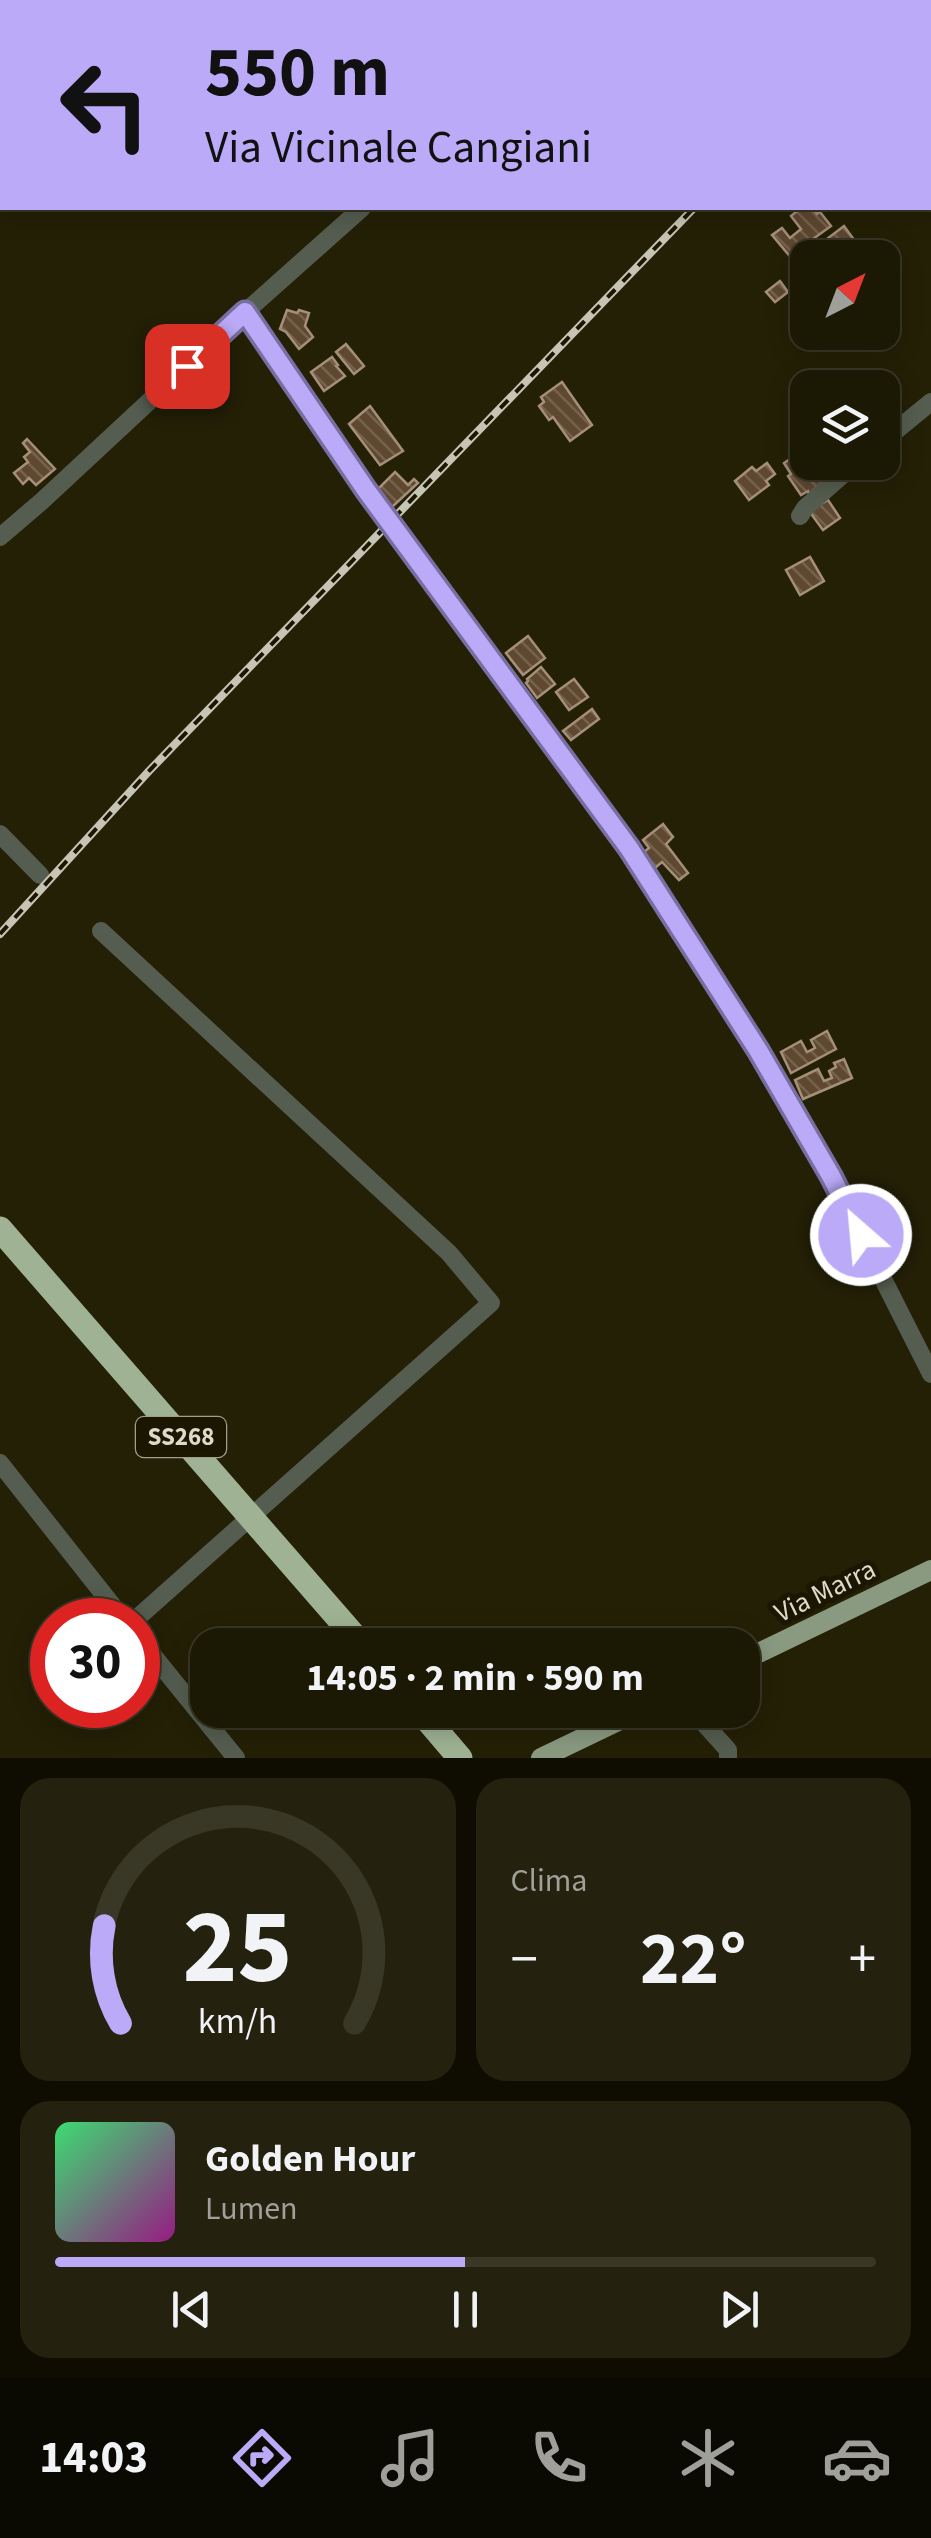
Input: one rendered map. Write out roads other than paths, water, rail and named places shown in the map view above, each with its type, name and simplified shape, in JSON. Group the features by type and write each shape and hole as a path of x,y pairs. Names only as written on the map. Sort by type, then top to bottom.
{"highway":[{"name":"SS268","path":"0,1228 347,1628"},
{"path":"434,1728 460,1758"}],"main road":[{"name":"Via Marra","path":"760,1652 931,1570"},
{"path":"541,1758 604,1728"}],"street":[{"path":"0,537 360,210"},
{"path":"245,312 351,469 629,848 758,1050 831,1176 931,1374"},
{"path":"900,427 931,402"},
{"path":"800,516 837,480"},
{"path":"0,834 40,874"},
{"path":"101,931 449,1253 491,1303 159,1598"},
{"path":"0,1463 107,1598"},
{"path":"160,1664 236,1758"},
{"path":"708,1728 728,1750 728,1758"}],"railway":[{"path":"0,934 149,771 692,210"}]}
